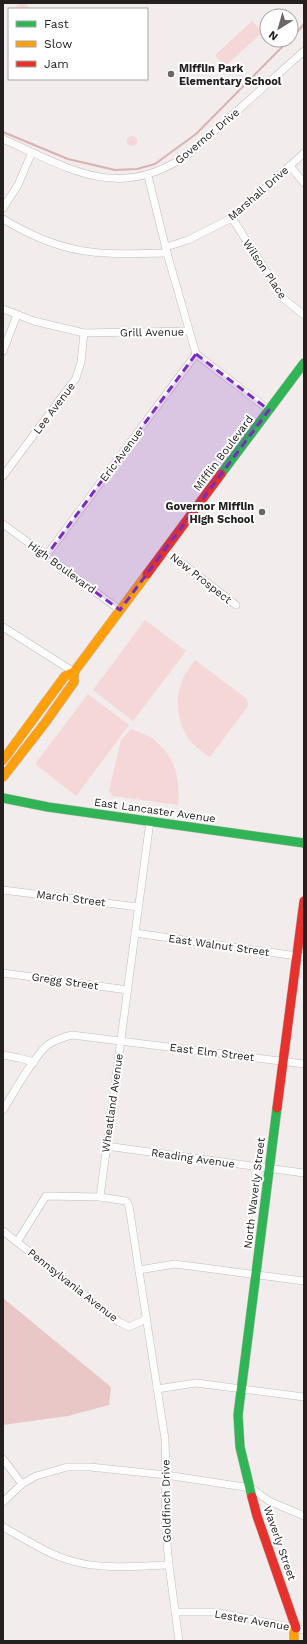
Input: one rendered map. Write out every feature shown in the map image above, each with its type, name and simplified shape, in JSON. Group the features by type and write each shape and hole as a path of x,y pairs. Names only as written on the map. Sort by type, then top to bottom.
{"street":[{"name":"Governor Drive","path":"3,139 69,169 95,177 116,179 148,176 172,165 190,153 302,56"},
{"path":"3,208 18,185 32,152"},
{"name":"Marshall Drive","path":"3,219 38,238 78,251 117,254 166,250 232,218 304,153"},
{"path":"290,166 304,183"},
{"path":"148,176 166,250 189,330"},
{"name":"Wilson Place","path":"232,218 284,299 304,315"},
{"name":"Grill Avenue","path":"3,309 47,325 84,332 189,330 196,354"},
{"path":"3,350 17,315"},
{"name":"Lee Avenue","path":"3,476 76,378 81,362 84,332"},
{"path":"196,354 270,410"},
{"name":"Eric Avenue","path":"46,556 196,354"},
{"name":"Mifflin Boulevard","path":"3,760 65,676 74,672 304,363"},
{"name":"High Boulevard","path":"3,524 120,610"},
{"name":"New Prospect","path":"165,550 236,605"},
{"path":"3,627 74,672"},
{"name":"Mifflin Boulevard","path":"3,777 45,723 74,682 74,672"},
{"name":"East Lancaster Avenue","path":"3,798 48,807 304,843"},
{"name":"Wheatland Avenue","path":"100,1196 150,821"},
{"name":"March Street","path":"3,890 138,907"},
{"name":"North Waverly Street","path":"251,1488 246,1474 238,1436 240,1388 270,1168 282,1061 300,956 304,901"},
{"name":"East Walnut Street","path":"135,933 300,956"},
{"name":"Gregg Street","path":"3,973 128,990"},
{"name":"East Elm Street","path":"3,1110 40,1053 49,1044 60,1038 72,1035 304,1064"},
{"path":"3,1055 34,1062"},
{"name":"Reading Avenue","path":"106,1146 304,1173"},
{"path":"17,1242 46,1196 100,1196 126,1201 130,1213 146,1319"},
{"name":"Pennsylvania Avenue","path":"3,1231 119,1322 129,1327 146,1319"},
{"path":"139,1270 175,1264 304,1280"},
{"name":"Goldfinch Drive","path":"146,1319 165,1439 165,1522 179,1641"},
{"path":"157,1389 196,1383 304,1397"},
{"path":"3,1459 22,1484"},
{"path":"3,1502 22,1484 36,1476 67,1467 90,1466 166,1475 251,1488 269,1500 304,1516"},
{"name":"Waverly Street","path":"251,1488 257,1516 298,1628 294,1641"},
{"path":"3,1527 54,1554 82,1563 109,1567 169,1565"},
{"name":"Lester Avenue","path":"175,1612 214,1612 298,1628"}],"highlighted area":[{"path":"196,354 269,410 120,610 46,556"}],"shaded area":[{"path":"19,3 26,3 28,8 15,8"},
{"path":"252,21 259,28 259,36 225,66 215,55"},
{"path":"132,136 137,141 132,146 127,141"},
{"path":"145,620 186,651 133,721 93,690"},
{"path":"195,660 247,699 248,706 210,757 195,746 188,738 179,716 178,699 181,684"},
{"path":"88,694 129,725 76,796 35,764"},
{"path":"131,729 152,738 160,745 170,758 174,765 178,780 178,805 113,796 109,791 121,740"},
{"path":"3,1298 111,1387 109,1405 68,1416 3,1425"}],"waterway":[{"path":"299,30 304,24"},
{"path":"3,132 68,159 115,170 137,169 155,164 196,134 281,48"}],"traffic: fast":[{"path":"221,474 304,363"},
{"path":"3,798 48,807 304,843"},
{"path":"252,1497 240,1447 238,1415 277,1108"}],"traffic: slow":[{"path":"3,760 65,676 74,672 147,574"},
{"path":"3,777 45,723 74,682 74,672"},
{"path":"294,1627 294,1641"}],"traffic: jam":[{"path":"147,574 221,474"},
{"path":"277,1108 304,901"},
{"path":"252,1497 257,1516 296,1628"}],"place":[{"name":"Mifflin Park Elementary School","path":"171,74"},
{"name":"Governor Mifflin High School","path":"262,512"}]}
